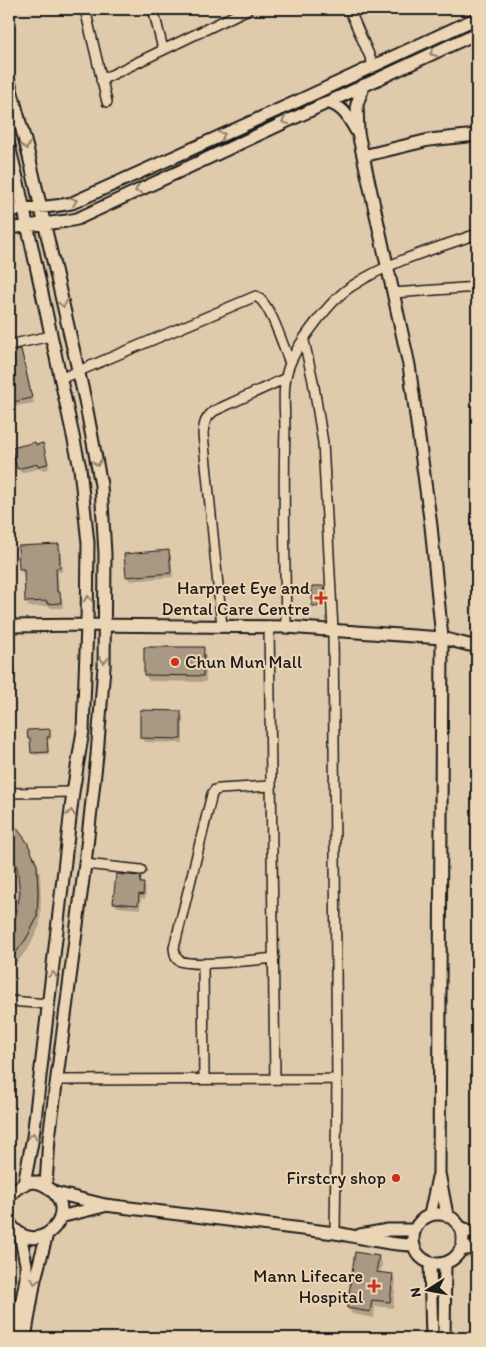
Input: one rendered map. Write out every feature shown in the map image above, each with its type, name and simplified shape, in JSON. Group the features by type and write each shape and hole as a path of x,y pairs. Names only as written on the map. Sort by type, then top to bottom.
{"street":[{"path":"85,9 106,102"},
{"path":"153,9 162,49"},
{"path":"101,80 248,9"},
{"path":"349,9 374,66"},
{"path":"9,210 41,208 72,203 477,19"},
{"path":"9,228 77,219 477,33"},
{"path":"9,82 41,208 78,370 100,485 105,554 104,667 97,755 85,864 56,1080 46,1185"},
{"path":"364,85 357,104 358,133 409,365 431,526 442,638 439,1173 447,1215"},
{"path":"327,102 338,105 358,133"},
{"path":"363,156 429,140 477,135"},
{"path":"9,146 80,468 87,534 87,625 83,731 73,792 33,1136 14,1191"},
{"path":"286,627 284,444 286,378 290,363 319,318 350,287 388,266 477,234"},
{"path":"394,293 477,287"},
{"path":"60,378 256,296 262,300 268,309 290,363"},
{"path":"9,345 51,336"},
{"path":"304,341 313,381 323,443 332,630 337,1079 335,1233"},
{"path":"222,626 203,434 204,421 214,411 286,378"},
{"path":"9,626 269,626 442,638 469,645 477,645"},
{"path":"269,626 275,1079"},
{"path":"271,786 220,789 215,790 212,794 174,948 175,957 179,961 203,963 274,958"},
{"path":"9,793 73,792"},
{"path":"85,864 141,870"},
{"path":"203,963 204,1079"},
{"path":"9,1001 49,1004"},
{"path":"44,1045 61,1045"},
{"path":"56,1080 337,1079"},
{"path":"430,1214 439,1173"},
{"path":"14,1191 36,1182 46,1185 56,1193 105,1205 335,1233 393,1245 413,1245"},
{"path":"12,1228 29,1238 47,1234 53,1230 60,1217 61,1206 56,1193"},
{"path":"60,1217 105,1205"},
{"path":"438,1213 454,1219 462,1234 460,1250 451,1260 445,1263 430,1263 417,1253 413,1245 414,1230 418,1223 430,1214 438,1213"},
{"path":"12,1228 26,1264 26,1278 15,1338"},
{"path":"460,1228 477,1234"},
{"path":"356,1236 388,1230 414,1230"},
{"path":"25,1338 35,1279 47,1234"},
{"path":"460,1250 477,1247"},
{"path":"430,1263 432,1338"},
{"path":"444,1338 445,1263"}],"shaded area":[{"path":"9,819 27,842 37,865 38,893 37,918 26,939 9,959"}],"building":[{"path":"21,349 32,398 9,403 9,351"},
{"path":"35,442 36,445 43,443 48,464 38,466 38,464 17,469 12,448"},
{"path":"59,544 60,568 56,568 57,592 60,592 61,603 47,604 47,601 25,602 24,569 19,569 18,546"},
{"path":"169,550 171,573 126,577 124,554"},
{"path":"312,586 324,586 325,606 312,606"},
{"path":"144,647 204,647 203,676 144,675"},
{"path":"140,710 181,711 181,739 140,738"},
{"path":"50,729 50,737 47,737 48,752 31,753 30,738 28,739 27,730"},
{"path":"9,817 27,842 37,865 38,893 37,918 26,939 9,962 9,930 16,916 20,893 17,867 9,848"},
{"path":"116,874 141,876 140,883 144,883 143,895 139,894 138,905 113,903"},
{"path":"355,1252 379,1256 376,1272 393,1274 390,1302 372,1300 370,1312 347,1308"}],"place":[{"name":"Harpreet Eye and Dental Care Centre","path":"321,598"},
{"name":"Chun Mun Mall","path":"175,662"},
{"name":"Firstcry shop","path":"396,1178"},
{"name":"Mann Lifecare Hospital","path":"374,1286"}]}
